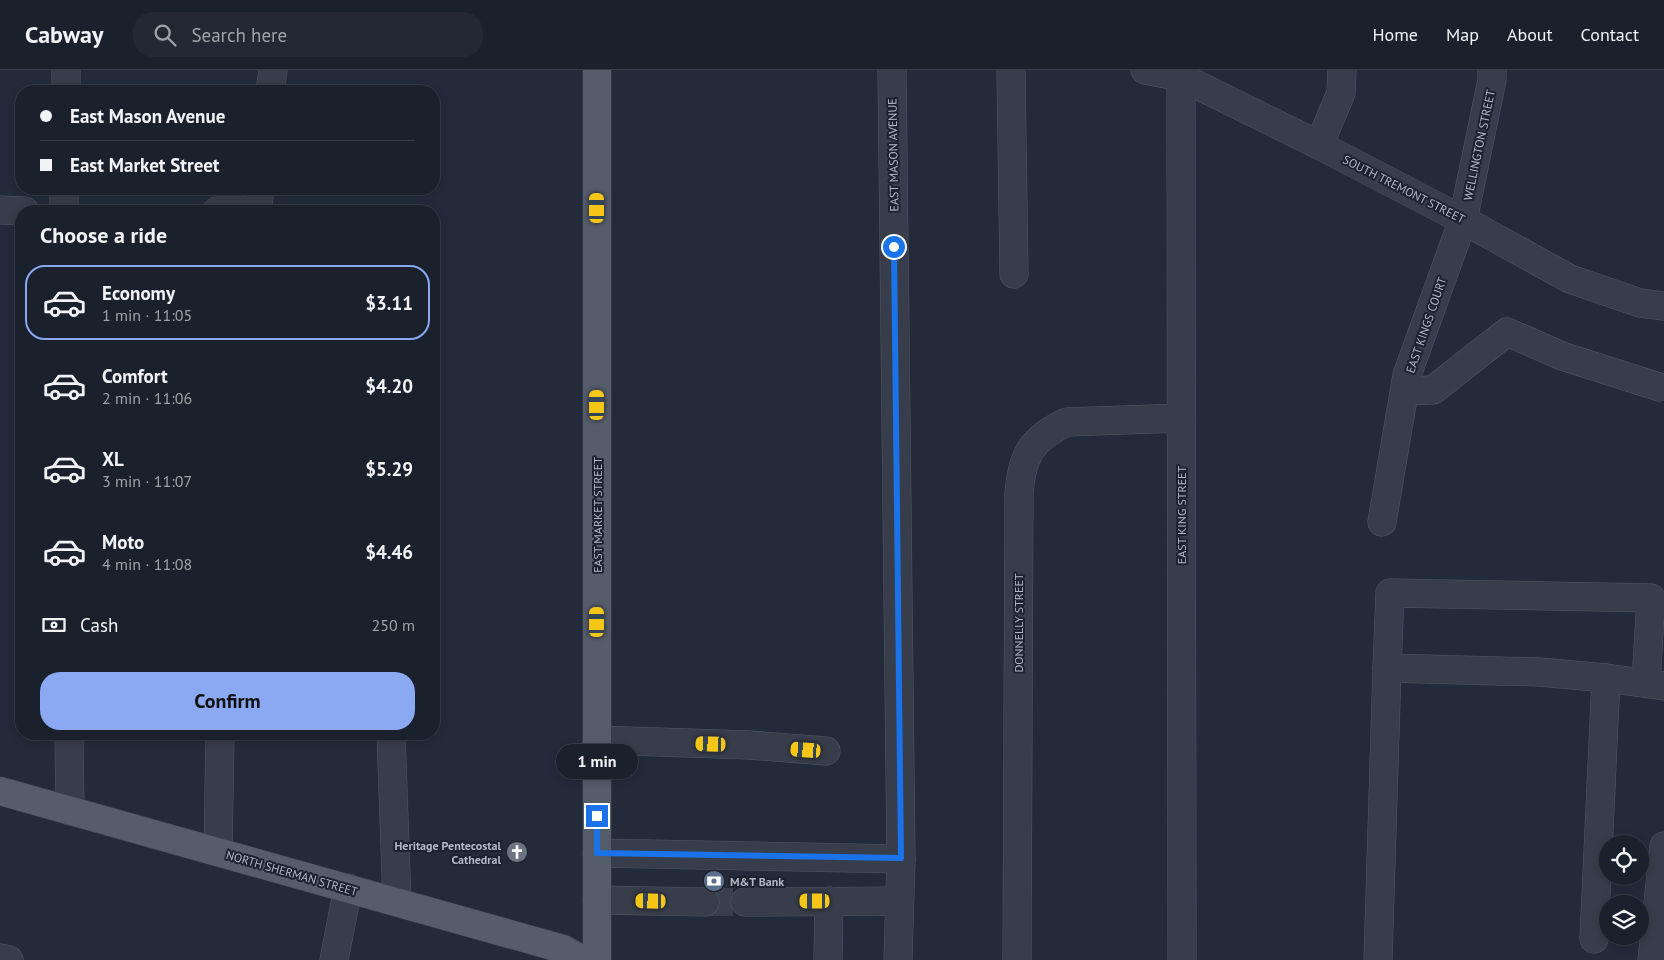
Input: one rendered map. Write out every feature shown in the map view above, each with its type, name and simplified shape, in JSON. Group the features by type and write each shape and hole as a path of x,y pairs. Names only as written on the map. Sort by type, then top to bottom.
{"main road":[{"name":"EAST MARKET STREET","path":"597,70 597,960"},
{"name":"NORTH SHERMAN STREET","path":"0,791 563,948 583,960"}],"street":[{"path":"66,70 66,85"},
{"path":"271,85 273,70"},
{"name":"EAST MASON AVENUE","path":"892,70 901,858 898,960"},
{"path":"1011,70 1014,274"},
{"name":"SOUTH TREMONT STREET","path":"1145,70 1181,74 1463,220 1570,280 1640,303 1664,306"},
{"path":"1319,145 1342,93 1342,70"},
{"name":"WELLINGTON STREET","path":"1463,220 1492,80 1492,70"},
{"name":"EAST KING STREET","path":"1181,74 1182,960"},
{"path":"0,210 15,211"},
{"name":"EAST KINGS COURT","path":"1382,522 1407,375 1463,220"},
{"path":"1405,391 1433,390 1507,332 1562,356 1659,387"},
{"name":"DONNELLY STREET","path":"1017,960 1018,503 1021,470 1030,451 1040,437 1066,422 1181,418"},
{"path":"1378,960 1386,668 1390,593 1651,598 1655,685 1539,672 1386,668"},
{"path":"1594,939 1606,678"},
{"path":"69,740 70,810"},
{"path":"218,852 220,740"},
{"path":"390,740 397,902"},
{"path":"597,740 749,745 826,751"},
{"path":"1652,960 1664,846"},
{"path":"597,853 901,858"},
{"path":"334,960 348,888"},
{"path":"597,900 699,904"},
{"path":"744,906 822,901 899,902"},
{"path":"822,901 828,960"},
{"path":"0,958 9,960"}],"tunnel":[{"path":"705,902 745,902"}],"place":[{"name":"Heritage Pentecostal Cathedral","path":"517,852"},
{"name":"M&T Bank","path":"714,881"}],"route":[{"path":"597,816 597,853 901,858 894,247"}]}
